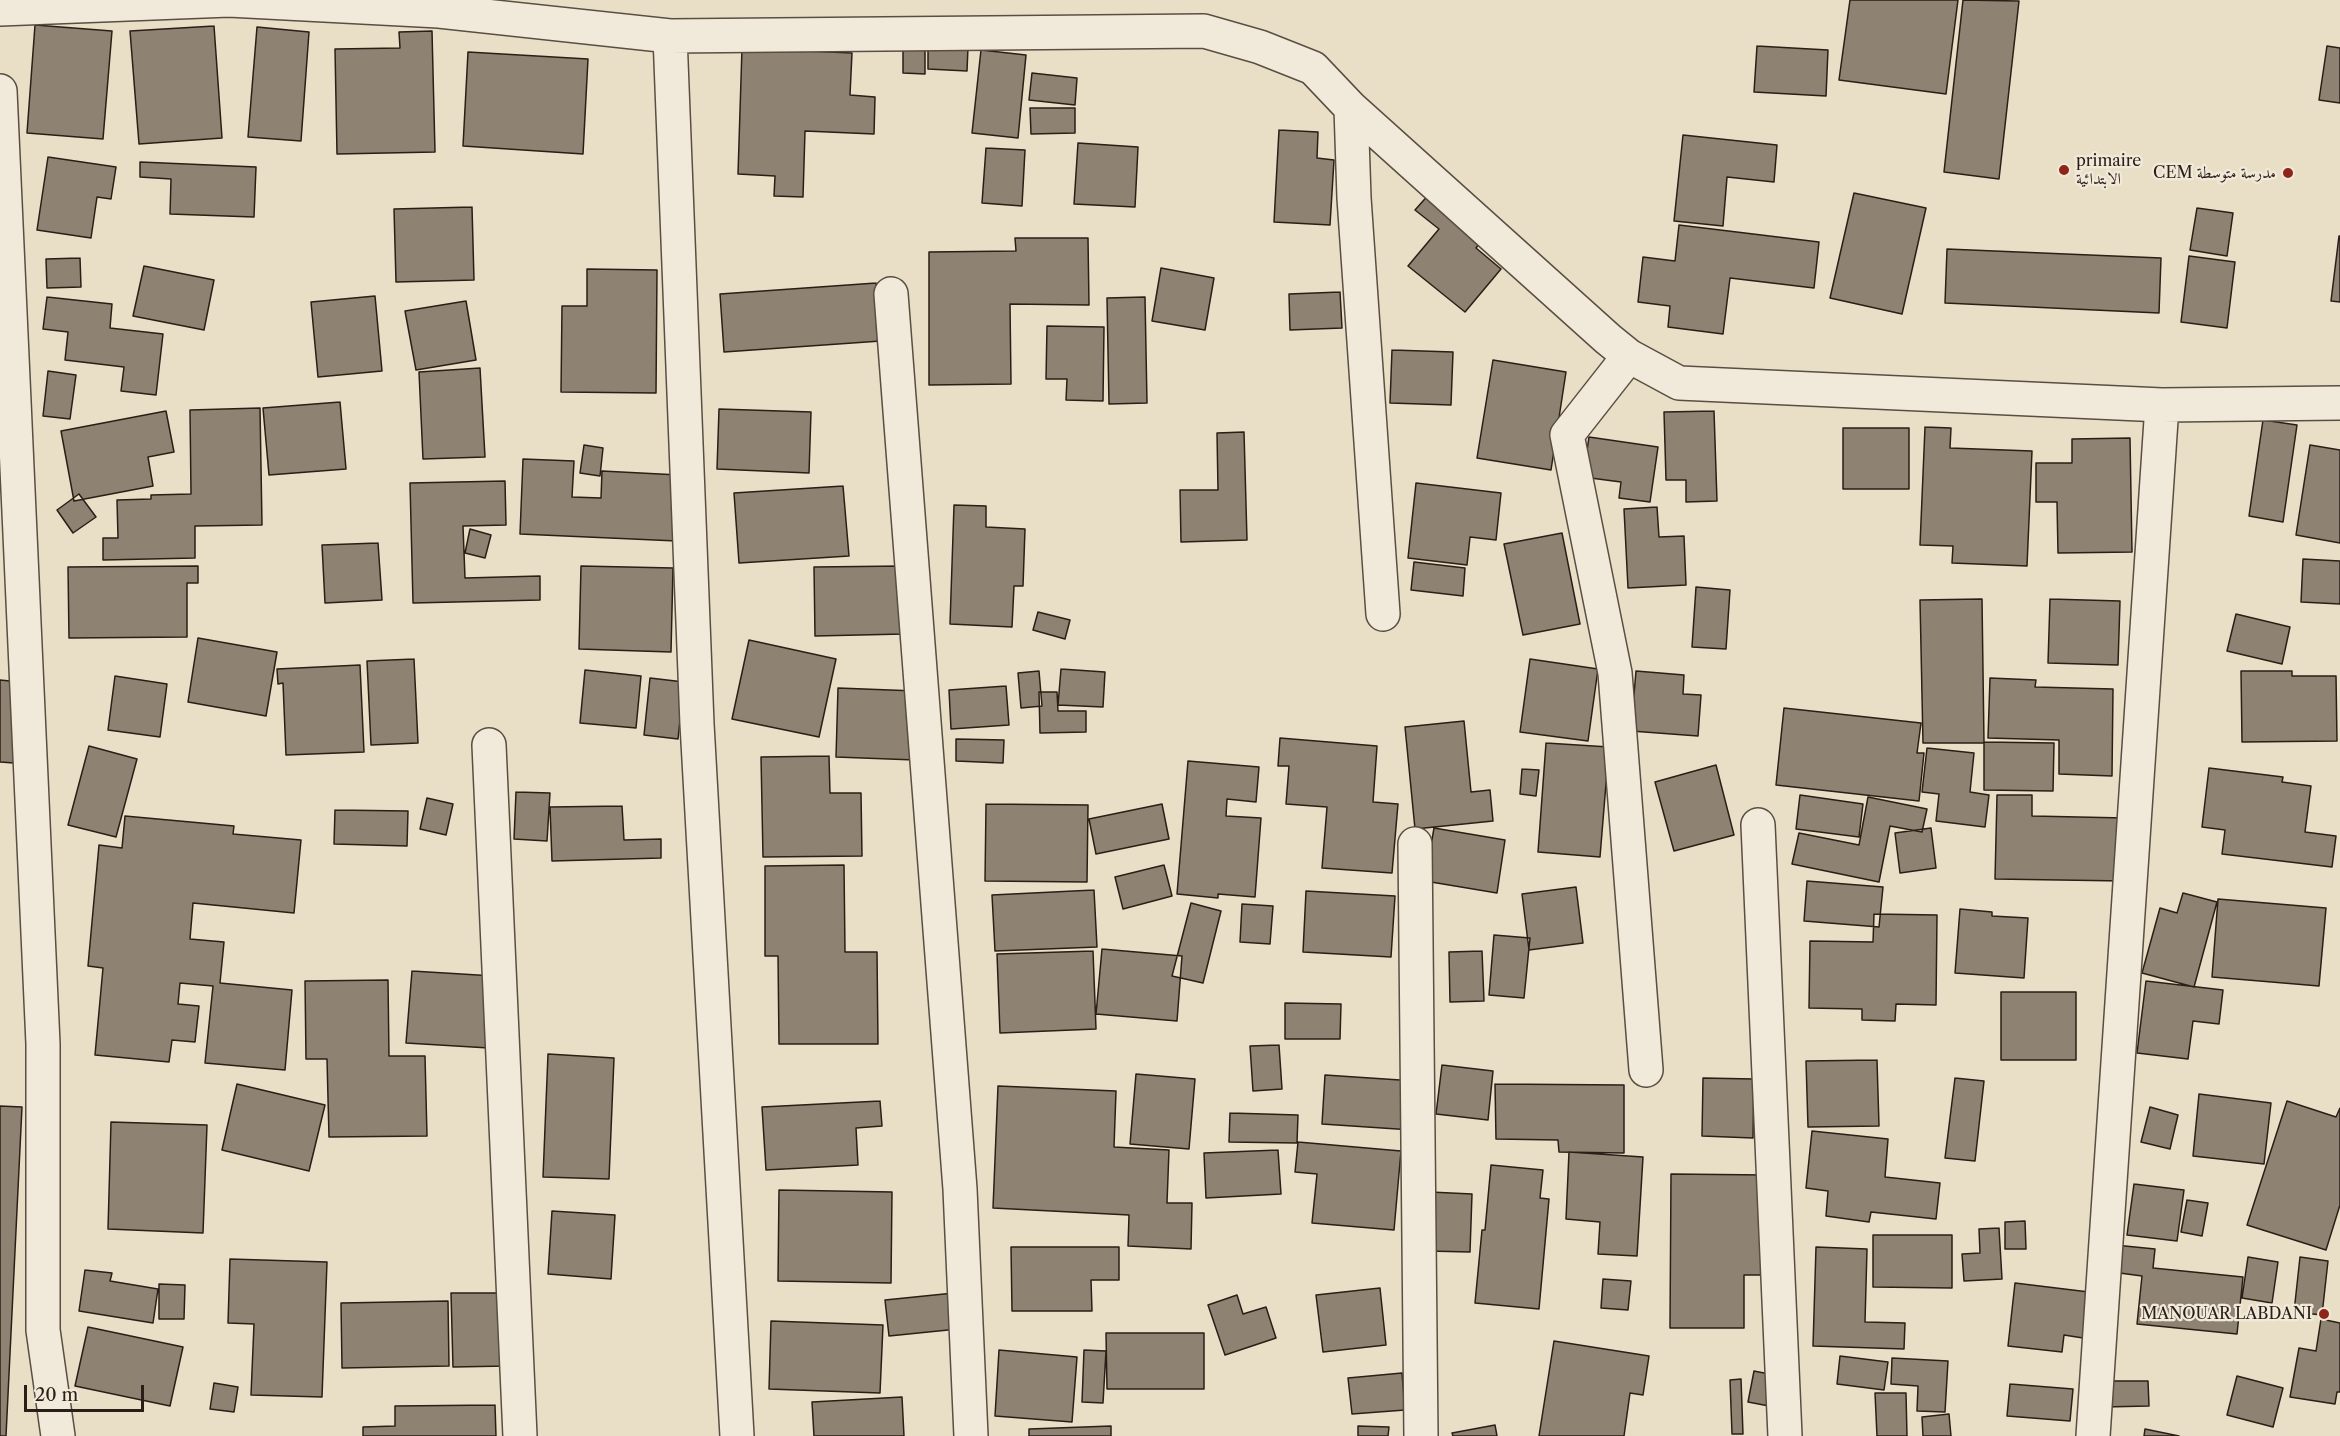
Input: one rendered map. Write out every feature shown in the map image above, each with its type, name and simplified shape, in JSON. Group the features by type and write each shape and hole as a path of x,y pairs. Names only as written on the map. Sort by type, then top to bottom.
{"street":[{"path":"0,9 229,0 351,3 670,36 1204,31 1260,47 1313,68 1351,108 1629,356 1678,383 2162,405 2340,403"},
{"path":"670,36 697,724 737,1436"},
{"path":"0,91 43,1044 43,1330 58,1436"},
{"path":"1351,108 1354,198 1383,614"},
{"path":"891,294 960,1189 971,1436"},
{"path":"1629,356 1567,435 1615,673 1646,1070"},
{"path":"2093,1436 2162,405"},
{"path":"489,745 520,1436"},
{"path":"1758,825 1785,1436"},
{"path":"1415,844 1421,1436"}],"building":[{"path":"1850,0 1958,0 1946,94 1839,80"},
{"path":"1963,0 2019,1 1999,179 1944,172"},
{"path":"35,25 112,31 103,139 27,133"},
{"path":"214,26 222,138 139,144 130,31"},
{"path":"257,27 309,32 301,141 248,137"},
{"path":"432,31 435,152 337,154 335,49 400,48 399,32"},
{"path":"903,41 925,41 925,74 903,73"},
{"path":"928,45 968,47 967,71 928,69"},
{"path":"1757,46 1828,50 1826,96 1754,92"},
{"path":"2327,46 2340,48 2340,103 2319,100"},
{"path":"742,48 852,53 850,95 875,97 874,134 805,131 803,197 774,196 775,176 738,174"},
{"path":"981,50 1026,55 1018,138 972,133"},
{"path":"468,52 588,59 583,154 463,146"},
{"path":"1032,73 1077,78 1075,105 1029,100"},
{"path":"1030,108 1075,108 1075,133 1031,134"},
{"path":"1279,130 1318,132 1317,158 1334,160 1330,225 1274,222"},
{"path":"1683,135 1777,145 1774,182 1727,177 1723,226 1674,221"},
{"path":"1078,143 1138,147 1135,207 1074,204"},
{"path":"986,148 1025,150 1022,206 982,203"},
{"path":"48,157 116,167 111,199 97,197 91,238 37,230"},
{"path":"140,162 256,167 254,217 170,214 171,179 140,177"},
{"path":"1431,192 1485,236 1476,248 1501,269 1465,312 1408,266 1439,229 1415,210"},
{"path":"1854,193 1926,208 1902,314 1830,298"},
{"path":"472,207 474,280 396,282 394,209"},
{"path":"2197,208 2233,213 2227,256 2190,250"},
{"path":"1679,225 1819,242 1814,288 1730,278 1723,334 1668,327 1670,306 1638,302 1643,257 1675,261"},
{"path":"2340,236 2340,302 2331,301"},
{"path":"1015,238 1088,238 1089,305 1010,304 1011,384 929,385 929,252 1016,251"},
{"path":"1947,249 2161,258 2159,313 1945,303"},
{"path":"2189,256 2235,262 2227,328 2181,322"},
{"path":"80,258 81,287 47,288 46,259"},
{"path":"144,266 214,280 204,330 133,316"},
{"path":"1161,268 1214,278 1205,330 1152,321"},
{"path":"587,269 657,270 656,393 561,392 562,306 587,306"},
{"path":"876,283 881,341 724,352 720,294"},
{"path":"1340,292 1342,328 1290,330 1289,294"},
{"path":"375,296 382,371 318,377 311,302"},
{"path":"47,297 112,304 110,328 163,334 156,395 121,391 124,367 65,360 68,332 43,329"},
{"path":"1145,297 1147,403 1109,404 1107,298"},
{"path":"466,301 476,360 416,370 405,311"},
{"path":"1047,326 1104,327 1103,401 1066,400 1067,379 1046,379"},
{"path":"1392,350 1453,352 1451,405 1390,403"},
{"path":"1493,360 1566,372 1551,470 1477,458"},
{"path":"480,368 485,457 423,459 419,372"},
{"path":"48,371 76,375 70,419 43,416"},
{"path":"340,402 346,469 269,475 263,408"},
{"path":"260,408 262,525 195,526 195,558 103,560 103,538 118,538 117,500 151,499 151,495 191,494 190,410"},
{"path":"719,409 811,412 809,473 717,469"},
{"path":"166,411 174,452 148,457 153,486 74,501 61,431"},
{"path":"1714,411 1717,501 1686,502 1686,480 1666,480 1664,412"},
{"path":"2263,420 2297,425 2283,522 2249,516"},
{"path":"1925,427 1951,428 1950,448 2032,451 2027,566 1952,563 1953,546 1920,545"},
{"path":"1843,428 1909,428 1909,489 1843,489"},
{"path":"1244,432 1247,540 1181,542 1180,490 1218,490 1217,433"},
{"path":"1589,437 1658,447 1650,502 1619,498 1621,482 1583,477"},
{"path":"2130,438 2132,552 2058,553 2057,502 2036,502 2036,463 2072,463 2072,439"},
{"path":"584,445 603,448 600,476 580,473"},
{"path":"2310,445 2340,450 2340,543 2296,535"},
{"path":"523,459 574,461 572,497 601,498 602,471 679,475 677,541 520,534"},
{"path":"505,481 506,525 463,526 465,578 540,576 540,600 413,603 410,483"},
{"path":"1416,483 1501,493 1496,540 1470,537 1467,565 1408,558"},
{"path":"843,486 849,556 739,563 734,493"},
{"path":"79,494 96,517 73,533 57,510"},
{"path":"954,505 986,506 986,527 1025,529 1023,586 1014,586 1012,627 950,624"},
{"path":"1657,507 1659,537 1684,536 1686,585 1628,588 1624,509"},
{"path":"470,529 491,535 485,558 465,553"},
{"path":"1562,533 1580,624 1523,635 1504,544"},
{"path":"378,543 382,600 325,603 322,545"},
{"path":"2303,559 2340,561 2340,604 2301,602"},
{"path":"1414,562 1465,568 1463,596 1411,590"},
{"path":"198,566 198,583 187,583 187,637 69,638 68,567"},
{"path":"581,566 673,568 671,652 579,649"},
{"path":"903,566 904,634 815,636 814,567"},
{"path":"1696,587 1730,590 1726,649 1692,647"},
{"path":"1982,599 1984,743 1923,743 1920,600"},
{"path":"2050,599 2120,601 2118,665 2048,663"},
{"path":"1038,612 1070,620 1065,639 1033,630"},
{"path":"2236,614 2290,627 2282,664 2227,651"},
{"path":"198,638 277,652 266,716 188,702"},
{"path":"749,640 836,659 819,737 732,719"},
{"path":"414,659 418,743 371,745 367,661"},
{"path":"1530,659 1598,669 1588,741 1520,732"},
{"path":"360,665 364,752 286,755 283,683 278,684 277,669"},
{"path":"1061,669 1105,672 1103,707 1058,705"},
{"path":"585,670 641,676 636,728 580,723"},
{"path":"1039,671 1042,706 1021,708 1018,673"},
{"path":"1636,671 1684,675 1683,694 1701,695 1698,736 1631,731"},
{"path":"2241,671 2292,671 2292,676 2336,676 2337,741 2242,742"},
{"path":"115,676 167,684 160,737 108,730"},
{"path":"650,678 684,682 678,739 644,735"},
{"path":"1990,678 2036,680 2035,687 2113,689 2112,776 2059,774 2059,740 1988,738"},
{"path":"0,680 20,682 14,763 0,762"},
{"path":"1006,686 1009,725 951,729 949,690"},
{"path":"838,688 916,691 915,760 836,757"},
{"path":"1039,692 1057,692 1058,711 1086,711 1086,732 1040,733"},
{"path":"1784,708 1921,723 1917,753 1924,753 1919,801 1776,785"},
{"path":"1464,721 1471,792 1490,790 1493,821 1415,829 1405,727"},
{"path":"1280,738 1377,746 1373,802 1398,804 1392,873 1322,868 1327,807 1286,804 1289,766 1278,766"},
{"path":"956,739 1004,740 1003,763 956,761"},
{"path":"1984,742 2054,743 2053,791 1984,790"},
{"path":"1546,743 1609,747 1600,857 1538,852"},
{"path":"89,746 137,759 116,837 68,825"},
{"path":"1927,748 1974,753 1970,792 1989,795 1985,827 1936,821 1939,794 1922,792"},
{"path":"829,756 830,793 861,793 862,856 763,857 761,757"},
{"path":"1188,761 1259,767 1256,802 1227,799 1226,816 1261,818 1255,897 1218,894 1218,898 1177,894"},
{"path":"1716,765 1734,835 1674,851 1655,782"},
{"path":"2209,768 2283,777 2282,782 2311,786 2305,832 2336,836 2332,867 2222,854 2225,830 2202,827"},
{"path":"1522,769 1539,770 1536,796 1520,794"},
{"path":"516,792 550,793 547,841 514,839"},
{"path":"1800,795 1863,804 1859,837 1796,829"},
{"path":"1997,795 2032,795 2032,816 2125,818 2124,881 1995,879"},
{"path":"1868,797 1927,809 1922,832 1890,826 1879,882 1792,864 1799,833 1859,845"},
{"path":"427,798 453,804 446,835 420,829"},
{"path":"986,804 1088,805 1087,882 985,881"},
{"path":"1162,804 1169,839 1096,854 1089,819"},
{"path":"622,806 624,840 661,839 661,858 552,861 550,807"},
{"path":"335,810 408,811 407,846 334,844"},
{"path":"125,816 234,826 233,834 301,840 294,913 193,903 190,939 224,942 220,983 292,990 285,1070 205,1063 213,986 180,983 178,1004 199,1006 195,1042 172,1040 169,1062 95,1055 103,968 88,966 99,845 122,848"},
{"path":"1434,828 1505,840 1497,893 1425,881"},
{"path":"1931,828 1936,868 1900,873 1895,833"},
{"path":"844,865 845,952 877,952 878,1044 779,1044 778,956 765,956 765,866"},
{"path":"1164,865 1172,896 1123,909 1115,877"},
{"path":"1807,881 1883,887 1879,927 1804,921"},
{"path":"1576,887 1583,943 1529,950 1522,894"},
{"path":"1094,890 1097,947 995,951 992,895"},
{"path":"1306,891 1395,896 1391,957 1303,952"},
{"path":"2183,893 2217,902 2194,987 2142,973 2160,908 2177,913"},
{"path":"2218,899 2326,908 2319,986 2212,977"},
{"path":"1191,903 1221,911 1203,983 1172,976"},
{"path":"1242,904 1273,906 1270,944 1240,942"},
{"path":"1960,909 1992,912 1992,916 2028,918 2024,978 1955,973"},
{"path":"1874,914 1937,915 1936,1005 1896,1004 1895,1021 1862,1020 1862,1009 1809,1008 1810,941 1873,942"},
{"path":"1494,935 1530,938 1524,998 1489,995"},
{"path":"1102,949 1182,956 1177,1021 1096,1014"},
{"path":"1093,951 1096,1029 1000,1033 997,954"},
{"path":"1482,951 1484,1001 1450,1002 1449,952"},
{"path":"412,971 494,976 489,1048 406,1043"},
{"path":"388,980 389,1056 425,1056 427,1136 329,1137 327,1059 306,1059 305,981"},
{"path":"2146,981 2223,990 2219,1024 2193,1021 2188,1059 2137,1053"},
{"path":"2001,992 2076,992 2076,1060 2001,1060"},
{"path":"1285,1003 1341,1004 1340,1039 1285,1039"},
{"path":"1279,1045 1282,1089 1253,1091 1250,1046"},
{"path":"548,1054 614,1058 609,1179 543,1177"},
{"path":"1877,1060 1879,1126 1808,1127 1806,1061"},
{"path":"1442,1065 1493,1071 1488,1120 1436,1114"},
{"path":"1136,1074 1195,1079 1189,1149 1130,1144"},
{"path":"1325,1075 1415,1081 1412,1130 1322,1124"},
{"path":"1703,1078 1754,1079 1753,1138 1702,1136"},
{"path":"1955,1078 1984,1081 1975,1161 1945,1158"},
{"path":"237,1084 325,1105 309,1171 222,1150"},
{"path":"1495,1084 1624,1085 1624,1153 1559,1152 1558,1140 1496,1139"},
{"path":"998,1086 1116,1091 1114,1147 1169,1150 1167,1203 1192,1203 1191,1249 1128,1246 1129,1215 993,1208"},
{"path":"2199,1094 2271,1103 2264,1164 2193,1156"},
{"path":"880,1101 882,1126 856,1128 858,1165 766,1170 762,1107"},
{"path":"2287,1101 2336,1117 2340,1108 2340,1205 2326,1250 2247,1225"},
{"path":"0,1106 22,1107 6,1436 0,1436"},
{"path":"2150,1107 2178,1115 2170,1149 2141,1142"},
{"path":"1230,1113 1298,1115 1297,1143 1229,1142"},
{"path":"111,1122 207,1125 203,1233 108,1229"},
{"path":"1812,1131 1888,1139 1885,1177 1940,1183 1936,1219 1871,1212 1869,1222 1826,1216 1828,1191 1806,1188"},
{"path":"1298,1142 1401,1151 1394,1230 1312,1223 1317,1174 1295,1172"},
{"path":"1278,1150 1281,1194 1206,1198 1204,1153"},
{"path":"1569,1152 1643,1157 1637,1256 1598,1254 1600,1222 1566,1219"},
{"path":"1491,1165 1543,1170 1540,1198 1549,1199 1539,1309 1475,1303"},
{"path":"1671,1174 1766,1175 1766,1275 1744,1275 1744,1328 1670,1328"},
{"path":"2134,1184 2184,1190 2177,1241 2127,1235"},
{"path":"779,1190 892,1192 891,1283 778,1281"},
{"path":"1430,1192 1472,1194 1470,1252 1427,1251"},
{"path":"2187,1200 2208,1203 2202,1236 2181,1232"},
{"path":"552,1211 615,1215 611,1279 548,1274"},
{"path":"2025,1221 2026,1249 2005,1249 2005,1222"},
{"path":"1999,1228 2002,1279 1964,1281 1962,1254 1980,1253 1979,1229"},
{"path":"1873,1235 1952,1235 1952,1288 1873,1287"},
{"path":"2115,1245 2155,1249 2153,1268 2243,1277 2237,1334 2137,1324 2142,1276 2112,1272"},
{"path":"1011,1247 1119,1247 1119,1280 1091,1280 1092,1311 1012,1311"},
{"path":"1816,1247 1867,1249 1865,1322 1905,1323 1904,1349 1813,1346"},
{"path":"2248,1257 2278,1262 2272,1303 2242,1298"},
{"path":"2300,1257 2328,1261 2322,1315 2294,1312"},
{"path":"230,1259 327,1262 322,1397 251,1395 254,1324 228,1323"},
{"path":"85,1270 112,1273 110,1281 158,1289 153,1323 79,1311"},
{"path":"1603,1279 1631,1281 1628,1310 1601,1308"},
{"path":"2015,1283 2089,1292 2083,1338 2064,1335 2062,1352 2008,1346"},
{"path":"159,1284 185,1285 184,1319 159,1319"},
{"path":"1380,1288 1386,1345 1323,1352 1316,1295"},
{"path":"451,1293 505,1293 507,1366 453,1367"},
{"path":"954,1293 958,1329 889,1336 885,1300"},
{"path":"1237,1295 1243,1314 1266,1307 1276,1338 1225,1355 1208,1305"},
{"path":"448,1301 449,1366 342,1368 341,1303"},
{"path":"2321,1319 2340,1323 2340,1392 2337,1392 2335,1404 2290,1397 2299,1348 2316,1351"},
{"path":"771,1321 883,1325 880,1393 769,1389"},
{"path":"88,1327 183,1347 170,1406 75,1386"},
{"path":"1106,1333 1204,1333 1204,1389 1107,1389"},
{"path":"1554,1341 1649,1356 1643,1395 1630,1393 1624,1436 1539,1436"},
{"path":"999,1350 1077,1357 1072,1422 995,1416"},
{"path":"1084,1350 1106,1351 1103,1403 1082,1402"},
{"path":"1840,1356 1888,1362 1884,1390 1837,1384"},
{"path":"1892,1358 1948,1361 1945,1412 1917,1411 1918,1386 1891,1384"},
{"path":"1754,1371 1774,1375 1769,1406 1748,1402"},
{"path":"1402,1373 1405,1410 1352,1414 1348,1378"},
{"path":"2237,1376 2283,1388 2273,1427 2227,1415"},
{"path":"1741,1379 1743,1434 1732,1434 1730,1380"},
{"path":"2104,1381 2148,1381 2149,1406 2104,1407"},
{"path":"214,1383 238,1387 234,1412 210,1409"},
{"path":"2010,1384 2073,1389 2070,1421 2007,1416"},
{"path":"1875,1393 1906,1393 1907,1436 1877,1436"},
{"path":"902,1397 904,1436 814,1436 812,1402"},
{"path":"495,1405 496,1436 363,1436 363,1427 395,1426 395,1406"},
{"path":"1949,1414 1951,1436 1923,1436 1922,1417"},
{"path":"1495,1425 1497,1436 1453,1436 1452,1433"},
{"path":"1111,1426 1111,1436 1029,1436 1029,1429"},
{"path":"1358,1426 1389,1427 1388,1436 1358,1436"},
{"path":"2145,1429 2179,1436 2144,1436"}],"place":[{"name":"primaire الابتدائية","path":"2064,170"},
{"name":"CEM مدرسة متوسطة","path":"2288,173"},
{"name":"MANOUAR LABDANI","path":"2324,1314"}]}
